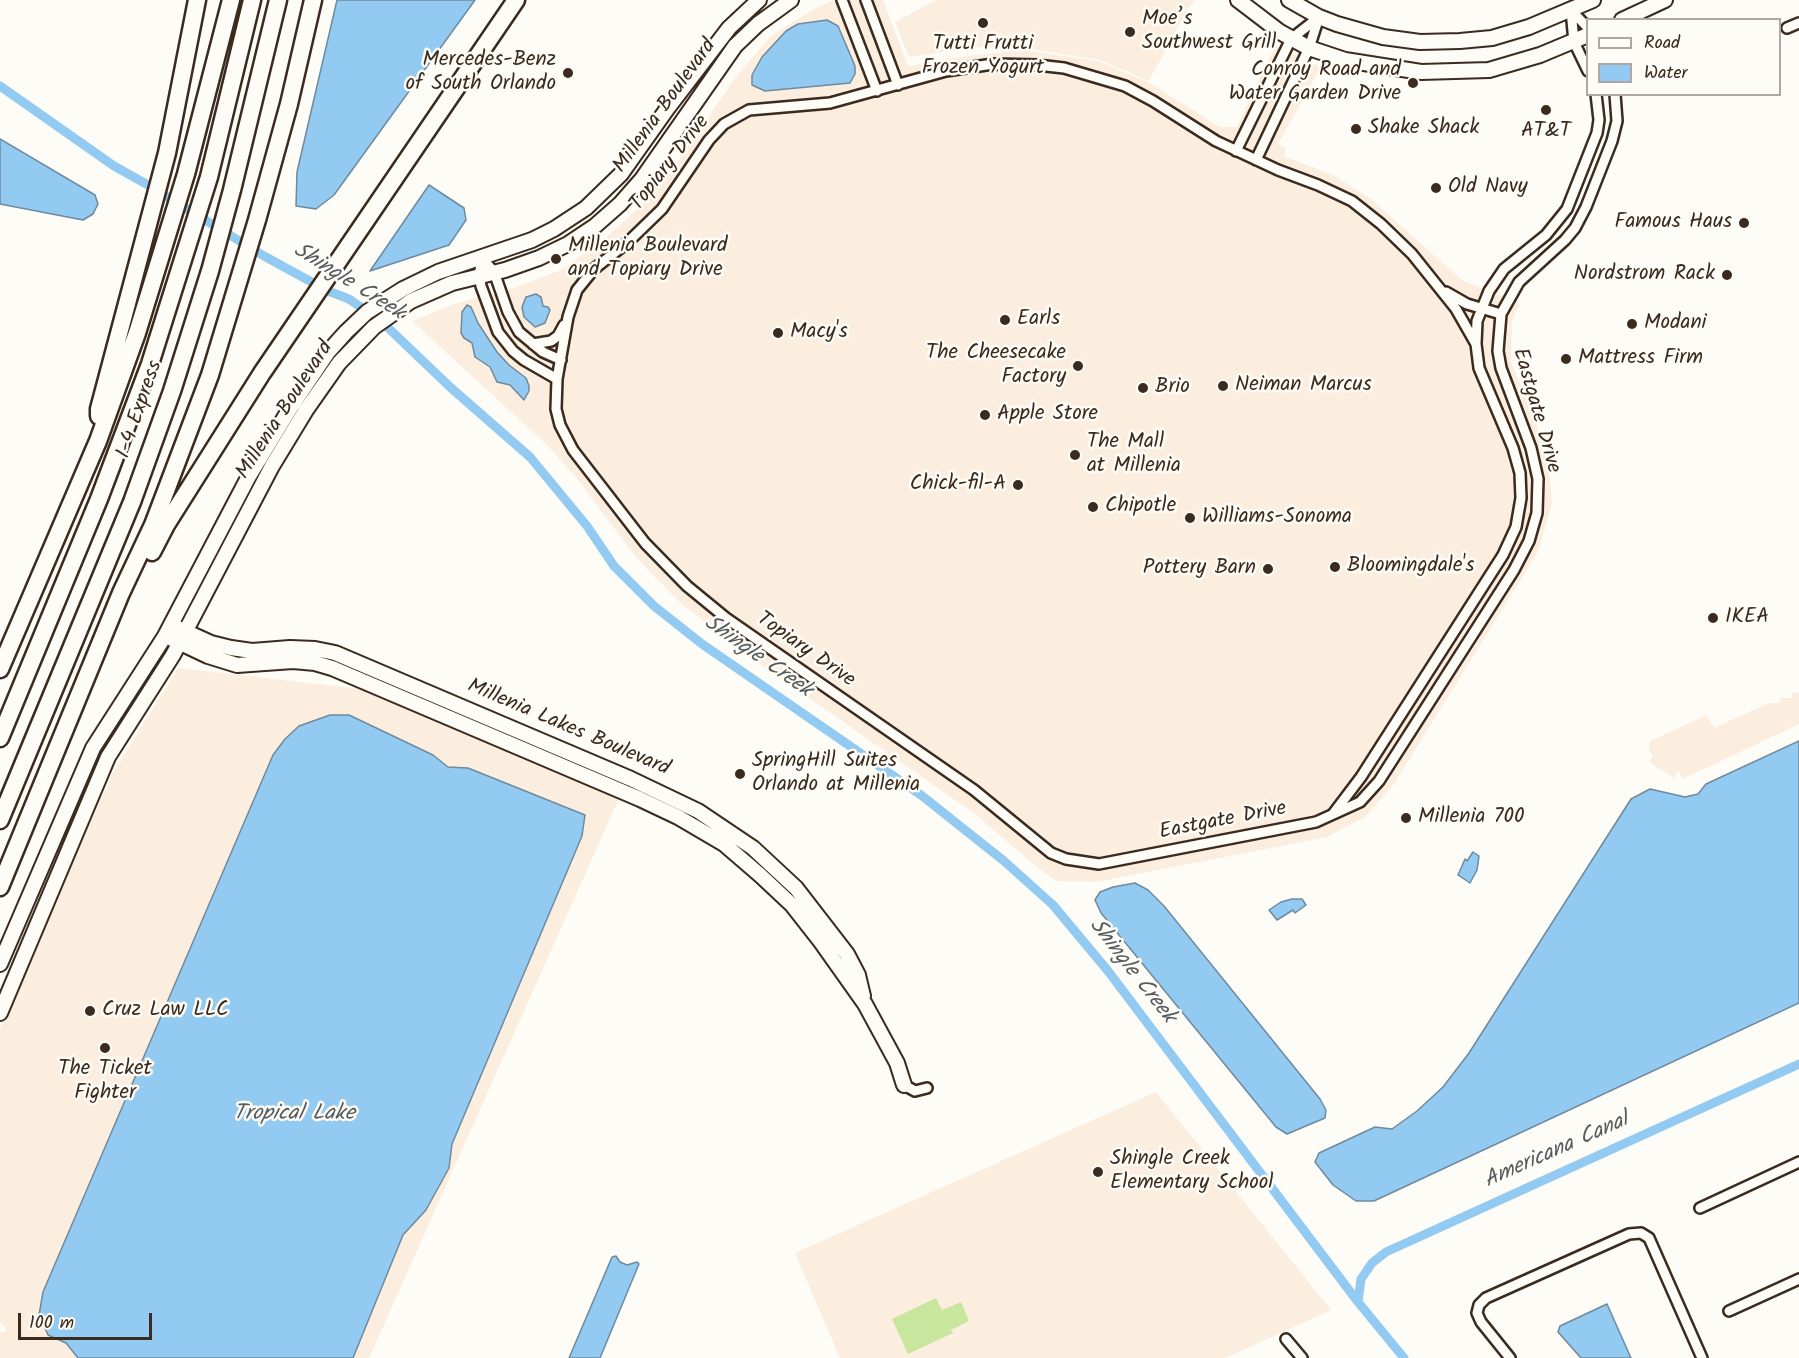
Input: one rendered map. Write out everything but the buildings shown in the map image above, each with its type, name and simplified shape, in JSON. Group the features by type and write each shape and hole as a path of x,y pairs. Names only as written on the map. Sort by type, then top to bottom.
{"highway":[{"path":"98,441 99,409 167,153 197,0"},
{"path":"0,669 98,441 137,333 186,174 231,0"},
{"name":"I-4 Express","path":"0,738 124,434 150,364 209,177 252,0"},
{"name":"I-4 Express","path":"0,820 132,502 172,392 210,271 232,190 278,0"},
{"path":"0,887 121,593 153,525 185,446 214,364 289,104 313,0"},
{"path":"121,593 150,557 166,525 262,373 516,0"}],"street":[{"name":"Millenia Boulevard","path":"0,964 90,755 168,630 229,512 273,434 328,352 354,324 382,301 427,277 532,240 577,215 605,192 729,28 759,0"},
{"name":"Millenia Boulevard","path":"0,1014 6,984 104,765 182,637 248,508 289,438 339,363 365,334 394,312 432,291 523,264 554,251 582,235 608,215 642,179 735,46 758,24 791,0"},
{"path":"842,0 877,91"},
{"path":"866,0 898,85"},
{"path":"1238,0 1291,39 1309,48 1345,60 1420,72 1489,70 1540,55 1586,36"},
{"path":"1289,0 1318,17 1383,37 1420,42 1492,38 1520,30 1593,0"},
{"path":"1626,18 1665,0"},
{"path":"1571,10 1586,27"},
{"path":"1571,10 1574,42 1586,69"},
{"path":"1236,151 1291,39 1318,17"},
{"path":"1256,160 1309,48 1318,17"},
{"path":"1786,28 1799,23"},
{"name":"Topiary Drive","path":"1118,862 1082,863 1051,853 974,790 704,602 645,543 573,450 560,425 556,409 557,379 572,302 585,279 594,269 628,242 662,209 709,140 723,124 750,110 827,104 946,71 970,66 1014,64 1064,68 1125,86 1216,141 1256,160 1318,184 1352,201 1396,237 1436,283"},
{"name":"Eastgate Drive","path":"1333,814 1361,777 1503,555 1516,527 1521,485 1517,460 1483,380 1476,344 1478,321 1489,291 1504,269 1546,235 1567,209 1597,133 1599,107 1596,96"},
{"name":"Eastgate Drive","path":"1118,862 1316,822 1360,802 1379,781 1508,579 1529,541 1537,513 1538,479 1531,448 1501,368 1498,351 1501,314 1519,282 1565,240 1587,207 1612,141 1617,121 1615,96"},
{"path":"482,258 494,272 513,323 533,344 561,360"},
{"path":"482,258 479,276 489,314 504,341 524,360 557,379"},
{"path":"1436,283 1458,299 1501,314"},
{"path":"1436,283 1456,309 1476,344"},
{"name":"Topiary Drive","path":"533,344 551,341 558,336 568,317"},
{"name":"Millenia Lakes Boulevard","path":"168,630 182,637 252,651 290,648 335,653 631,778 721,824 753,848 796,888 847,954 858,975 865,1004 897,1063 904,1085"},
{"path":"904,1085 915,1091 927,1088"},
{"path":"1700,1208 1799,1162"},
{"path":"1510,1358 1481,1322 1477,1313 1479,1305 1486,1298 1629,1234 1641,1233 1649,1238 1702,1358"},
{"path":"1729,1311 1799,1279"},
{"path":"1286,1339 1302,1358"}],"shaded area":[{"name":"The Mall at Millenia","path":"834,0 883,0 908,66 950,58 1024,50 1098,61 1148,82 1220,127 1237,127 1275,46 1321,67 1278,144 1286,148 1284,156 1335,176 1371,199 1463,281 1520,303 1512,321 1511,362 1548,454 1552,503 1538,552 1392,787 1365,817 1327,837 1096,882 1057,881 1038,868 975,814 736,647 677,600 634,555 579,481 546,444 412,321 457,303 514,288 561,270 606,238 659,189 735,78 770,37 812,10"},
{"path":"936,0 1196,0 1188,8 1149,81 1100,60 1023,48 977,47 909,57 895,22"},
{"name":"Tropical Lake","path":"178,668 363,689 620,796 369,1358 0,1358 0,1333 7,1330 0,1322 0,1028 27,961 113,773"},
{"path":"1792,692 1799,693 1799,724 1683,779 1679,771 1674,778 1649,762 1653,756 1649,749 1650,741 1707,715 1714,728 1769,703 1779,703 1780,698 1792,698"},
{"name":"Shingle Creek Elementary School","path":"1156,1092 1331,1310 1226,1358 840,1358 795,1253"}],"green space":[{"path":"936,1298 942,1310 961,1302 969,1321 951,1330 953,1333 908,1354 892,1319"}],"water":[{"path":"337,0 475,0 334,195 316,209 296,206 297,172"},
{"path":"827,20 838,26 855,66 855,74 850,83 765,91 752,85 752,75 762,57 786,31 798,24"},
{"path":"0,139 95,195 98,204 93,214 83,220 0,204"},
{"path":"429,185 464,208 466,220 449,245 370,271"},
{"path":"536,294 541,297 543,306 550,310 545,323 535,327 524,317 522,307 526,297"},
{"path":"467,305 471,307 478,323 497,352 526,378 529,391 524,400 510,385 497,382 490,367 475,357 472,343 461,333 462,312"},
{"name":"Tropical Lake","path":"330,715 349,715 433,755 448,767 468,768 585,815 582,836 452,1144 449,1168 426,1210 403,1235 353,1358 78,1358 66,1343 48,1335 39,1315 43,1292 273,755 299,726"},
{"path":"1799,741 1799,1003 1374,1201 1356,1201 1333,1185 1315,1162 1319,1153 1375,1127 1392,1129 1417,1111 1443,1087 1469,1053 1631,799 1650,789 1685,797 1698,794 1706,784"},
{"path":"1473,852 1479,856 1477,870 1470,883 1458,875 1465,859 1467,861"},
{"path":"1135,883 1148,890 1164,906 1320,1099 1326,1110 1325,1118 1287,1134 1276,1127 1101,913 1095,900 1100,892"},
{"path":"1302,899 1306,905 1295,913 1293,910 1277,920 1269,910 1281,902"},
{"path":"616,1256 620,1262 627,1265 637,1262 639,1264 600,1358 569,1358 612,1257"},
{"path":"1607,1304 1631,1358 1581,1358 1558,1332 1560,1326"}],"waterway":[{"name":"Shingle Creek","path":"0,86 114,166 264,256 328,291 349,299 381,321 450,387 530,457 587,526 614,566 654,606 702,644 921,795 1004,861 1053,905 1108,971 1358,1302 1404,1358"},
{"name":"Americana Canal","path":"1358,1302 1361,1279 1372,1263 1386,1252 1799,1064"}],"place":[{"name":"Tutti Frutti Frozen Yogurt","path":"983,23"},
{"name":"Moe’s Southwest Grill","path":"1130,32"},
{"name":"Mercedes-Benz of South Orlando","path":"568,73"},
{"name":"Conroy Road and Water Garden Drive","path":"1413,83"},
{"name":"AT&T","path":"1546,110"},
{"name":"Shake Shack","path":"1356,129"},
{"name":"Old Navy","path":"1436,188"},
{"name":"Famous Haus","path":"1744,223"},
{"name":"Millenia Boulevard and Topiary Drive","path":"556,259"},
{"name":"Nordstrom Rack","path":"1727,275"},
{"name":"Earls","path":"1005,320"},
{"name":"Modani","path":"1632,324"},
{"name":"Macy's","path":"778,333"},
{"name":"Mattress Firm","path":"1566,359"},
{"name":"The Cheesecake Factory","path":"1078,366"},
{"name":"Neiman Marcus","path":"1223,386"},
{"name":"Brio","path":"1143,388"},
{"name":"Apple Store","path":"985,415"},
{"name":"The Mall at Millenia","path":"1075,455"},
{"name":"Chick-fil-A","path":"1018,485"},
{"name":"Chipotle","path":"1093,507"},
{"name":"Williams-Sonoma","path":"1190,518"},
{"name":"Bloomingdale's","path":"1335,567"},
{"name":"Pottery Barn","path":"1268,569"},
{"name":"IKEA","path":"1713,618"},
{"name":"SpringHill Suites Orlando at Millenia","path":"740,774"},
{"name":"Millenia 700","path":"1406,818"},
{"name":"Cruz Law LLC","path":"90,1011"},
{"name":"The Ticket Fighter","path":"105,1048"},
{"name":"Shingle Creek Elementary School","path":"1098,1172"}]}
